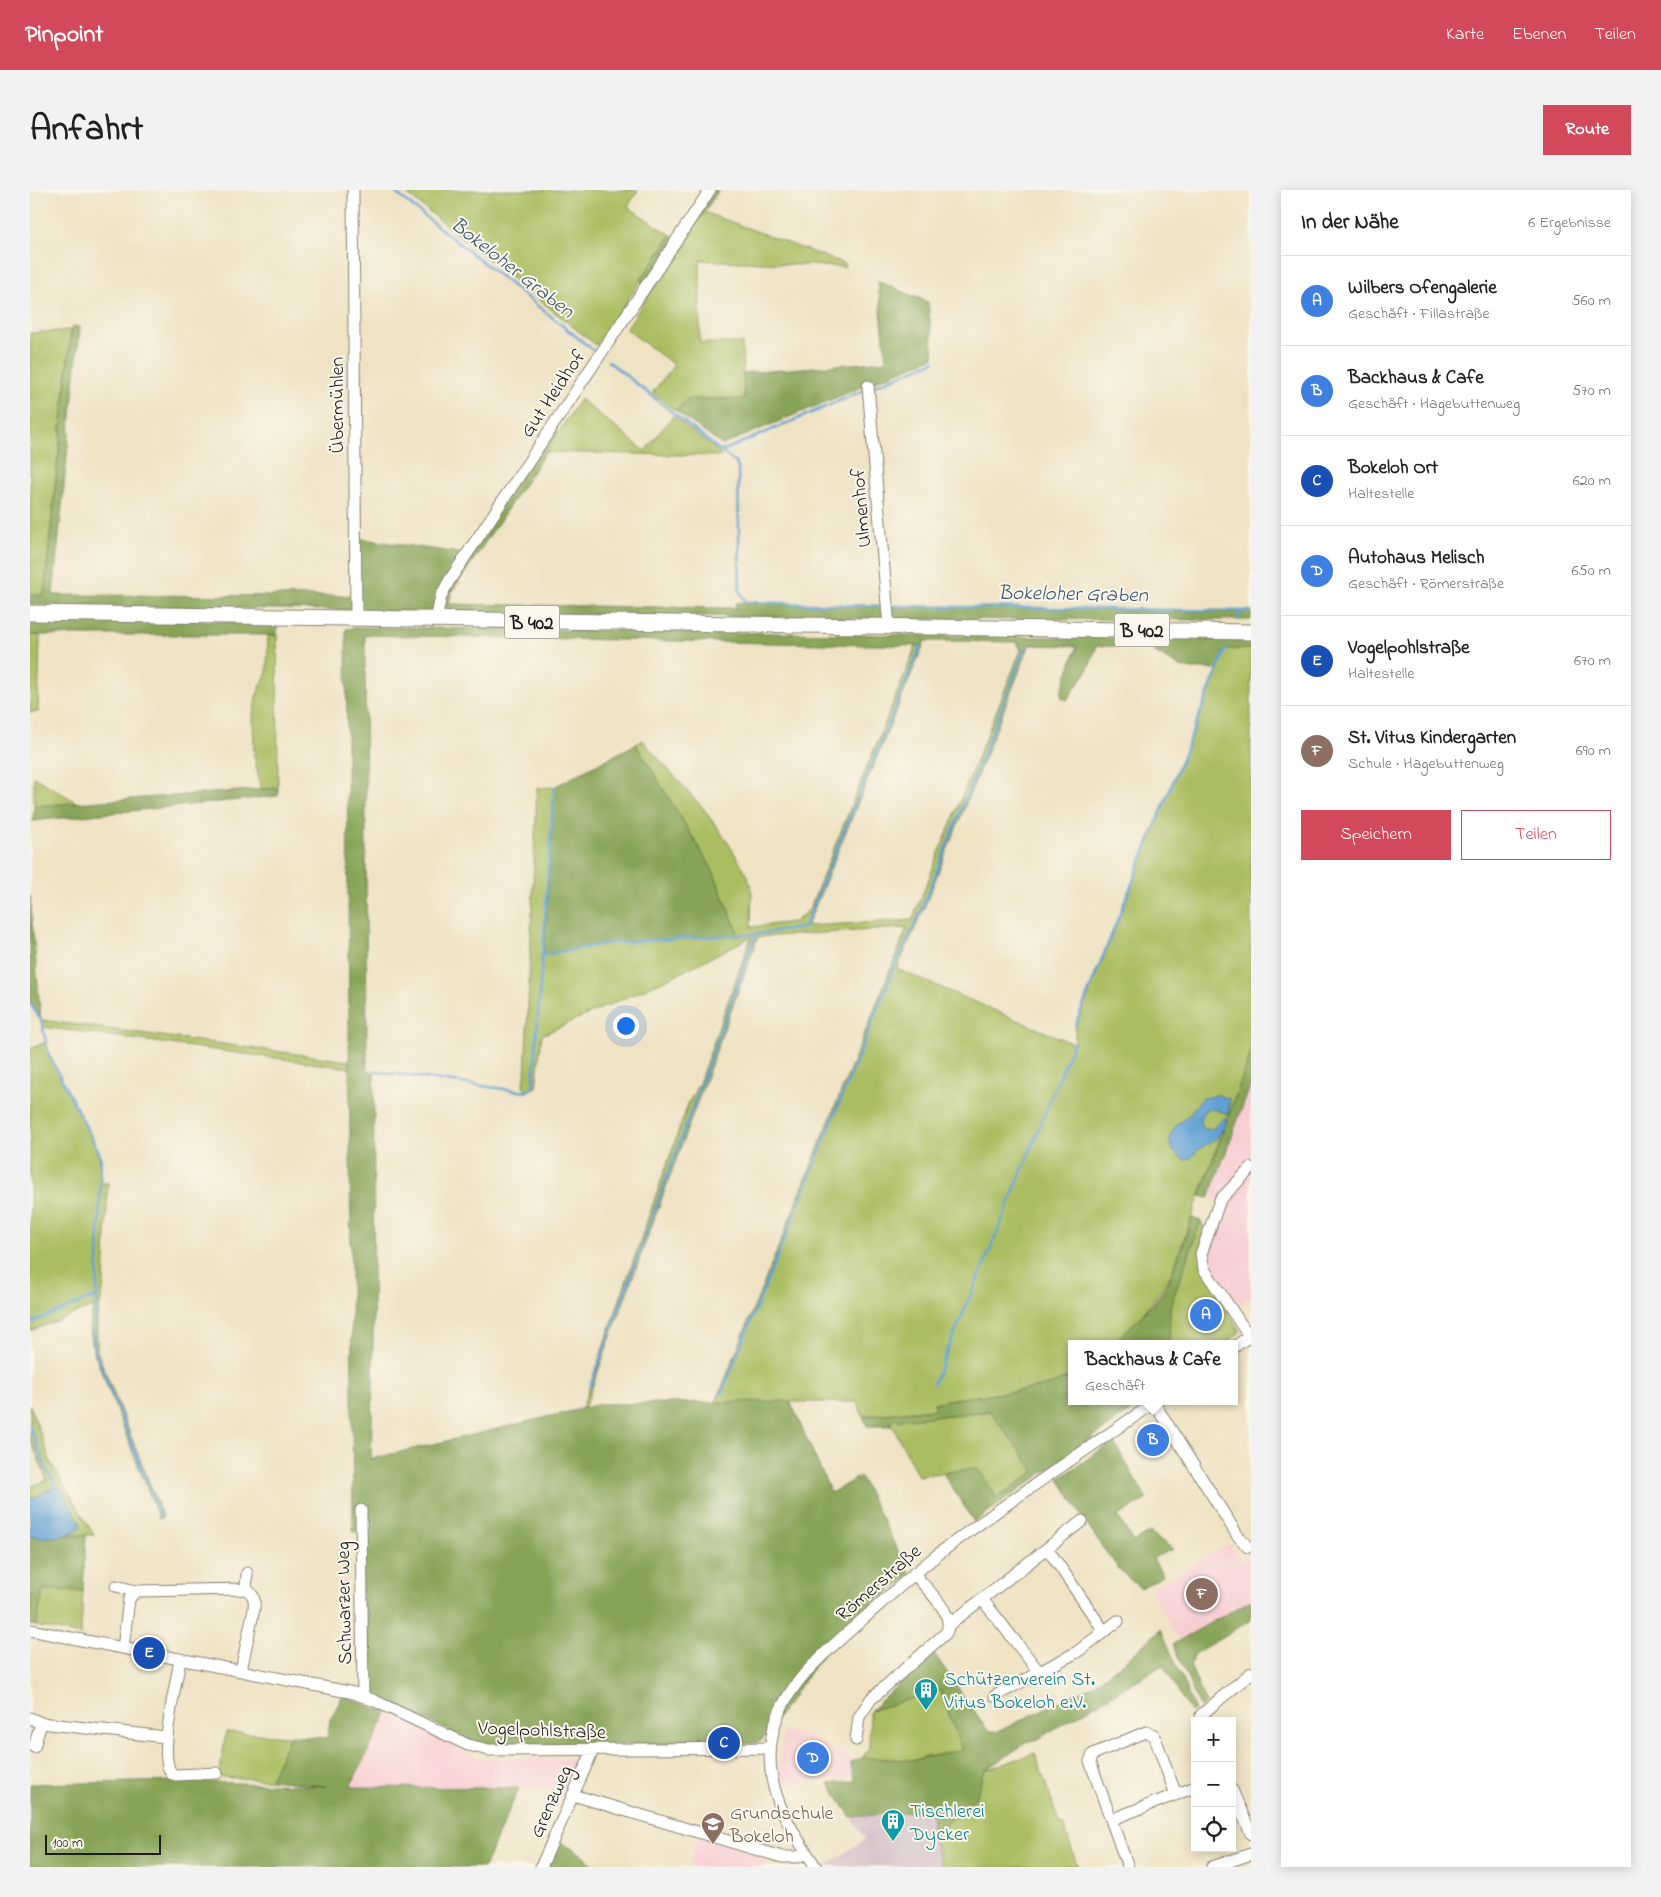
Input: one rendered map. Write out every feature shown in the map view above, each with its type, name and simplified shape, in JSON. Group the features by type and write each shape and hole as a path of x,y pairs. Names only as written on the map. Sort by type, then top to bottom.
{"main road":[{"name":"B 402","path":"30,613 1251,632"}],"street":[{"name":"Übermühlen","path":"353,190 356,619"},
{"name":"Gut Heidhof","path":"436,620 441,596 449,581 710,190"},
{"name":"Ulmenhof","path":"868,386 889,627"},
{"path":"1238,1344 1250,1337 1204,1269 1201,1254 1220,1200 1251,1168"},
{"name":"Römerstraße","path":"816,1867 782,1814 775,1796 771,1775 770,1748 776,1718 791,1690 834,1645 914,1573 977,1526 1151,1405"},
{"path":"1157,1405 1238,1536 1248,1547"},
{"name":"Schwarzer Weg","path":"361,1510 363,1696"},
{"path":"856,1740 858,1717 870,1699 946,1633 950,1624 1082,1521"},
{"path":"1047,1548 1104,1631"},
{"path":"246,1589 248,1573"},
{"path":"914,1573 948,1615 950,1624"},
{"path":"116,1586 136,1591 246,1589 251,1592 255,1600 254,1609 241,1670"},
{"path":"123,1648 129,1599 136,1591"},
{"path":"982,1599 1040,1673"},
{"path":"995,1696 1077,1652 1118,1621"},
{"name":"Vogelpohlstraße","path":"30,1630 241,1670 363,1696 476,1748 594,1750 770,1748"},
{"path":"180,1659 166,1737 167,1766 172,1774 217,1773"},
{"path":"1200,1714 1251,1673"},
{"path":"34,1747 35,1721 166,1737"},
{"path":"1128,1867 1090,1760 1093,1754 1146,1732 1154,1735 1176,1795"},
{"name":"Grenzweg","path":"541,1867 594,1750"},
{"path":"1112,1819 1191,1789"},
{"path":"573,1795 782,1857 798,1857 806,1853"},
{"path":"1236,1799 1251,1834"},
{"path":"1212,1867 1251,1854"}],"shaded area":[{"path":"1251,1084 1251,1296 1236,1308 1215,1278 1204,1251 1223,1202 1209,1198"},
{"path":"1230,1544 1241,1560 1247,1557 1251,1564 1251,1599 1180,1643 1151,1589"},
{"path":"387,1713 479,1758 570,1759 578,1770 570,1789 349,1787"},
{"path":"783,1731 809,1736 829,1747 829,1750 847,1754 854,1776 782,1785 779,1765"},
{"path":"931,1810 932,1835 942,1867 826,1866 865,1839 851,1817"},
{"name":"Grundschule Bokeloh","path":"697,1836 766,1854 763,1867 689,1867"}],"green space":[{"path":"402,190 638,190 628,207 671,235 597,346"},
{"path":"710,190 719,190 652,289 640,281 671,235 677,239"},
{"path":"704,212 845,264 844,267 700,260 700,343 742,343 744,399 687,399 676,411 652,393 674,365 626,329"},
{"path":"878,281 928,302 934,357 722,445 676,411 687,399 744,399 743,373 886,361"},
{"path":"72,326 80,327 53,595 356,596 356,538 467,554 552,428 559,432 452,592 449,604 735,608 736,603 1251,611 1251,620 889,619 30,605 30,595 44,595"},
{"path":"71,330 44,595 30,595 30,333"},
{"path":"580,399 645,451 673,416 718,451 721,456 546,452"},
{"path":"30,619 277,622 277,635 30,635"},
{"path":"364,627 1251,640 1251,649 1226,649 1218,669 1180,667 1147,647 1097,646 1087,671 1067,700 1062,698 1061,692 1077,646 1029,645 1027,652 1021,650 1017,642 925,641 923,646 365,635 367,1070 374,1073 371,1459 601,1404 790,1401 831,1493 860,1476 910,1574 831,1642 762,1740 756,1743 489,1746 477,1744 375,1696 374,1676 363,1669 361,1532 353,1532 346,629"},
{"path":"30,635 40,635 38,712 30,712"},
{"path":"268,635 277,635 278,788 261,789 254,756 253,715 256,697 267,672"},
{"path":"916,646 923,646 807,926 912,920 1021,650 1027,652 924,908 897,969 1074,1044 1076,1026 1226,649 1251,649 1251,1053 1171,1275 1138,1321 1116,1340 1068,1340 1068,1378 1040,1387 934,1403 935,1409 863,1416 857,1402 716,1402 907,928 758,937 585,1407 582,1408 688,1104 699,1083 751,937 678,974 542,1035 536,1087 526,1092 523,1085 525,1077 537,788 554,787 544,955 610,943 739,935 712,869 636,744 642,740 703,808 727,841 748,876 752,893 751,927 794,922 809,910"},
{"path":"636,744 712,869 739,935 610,943 544,955 554,787"},
{"path":"34,777 78,803 34,806"},
{"path":"278,788 278,796 33,821 34,806"},
{"path":"30,896 41,1020 30,1004"},
{"path":"41,1020 350,1061 349,1068 43,1027"},
{"path":"46,1042 49,1055 99,1152 100,1183 108,1183 104,1283 97,1320 97,1351 163,1517 159,1519 93,1350 90,1328 93,1307 30,1331 30,1049"},
{"path":"1251,1053 1251,1084 1209,1198 1200,1196"},
{"path":"1192,1218 1201,1221 1170,1306 1169,1340 1115,1340 1153,1303 1167,1284"},
{"path":"1201,1221 1206,1231 1198,1254 1240,1332 1230,1340 1169,1340 1170,1306"},
{"path":"1068,1378 1068,1405 1138,1405 974,1522 943,1473 977,1468 997,1498 1035,1471 990,1411 890,1421 891,1426 867,1426 863,1416 935,1409 934,1403 1040,1387"},
{"path":"30,1405 51,1463 94,1535 68,1535 76,1532 60,1488 48,1489 30,1500 30,1487 47,1480 30,1438"},
{"path":"990,1411 1035,1471 997,1498 977,1468 918,1476 890,1421"},
{"path":"1113,1441 1147,1499 1118,1516 1133,1542 1150,1532 1173,1549 1153,1558 1163,1576 1141,1588 1130,1580 1107,1554 1059,1479"},
{"path":"30,1535 36,1537 86,1535 83,1591 43,1590 36,1626 30,1625"},
{"path":"84,1565 81,1635 36,1626 43,1590 53,1589"},
{"path":"1251,1600 1251,1620 1194,1654 1190,1665 1206,1704 1200,1708 1173,1644"},
{"path":"1161,1629 1195,1710 1190,1712 1163,1665 1034,1741 1026,1743 985,1770 975,1798 932,1835 931,1810 851,1817 829,1784 855,1781 850,1762 862,1758 914,1760 962,1750 940,1690 870,1711 933,1652 989,1732 997,1732 1093,1685 1129,1658"},
{"path":"940,1689 963,1750 914,1760 862,1758 869,1748 870,1711"},
{"path":"343,1695 387,1713 350,1787 519,1788 484,1867 30,1867 30,1784 180,1781 326,1786 270,1780 290,1736 327,1738 330,1720"},
{"path":"226,1732 290,1736 270,1780 219,1777"},
{"path":"1035,1753 1060,1825 1063,1824 1078,1867 942,1867 932,1835 975,1798 985,1770"},
{"path":"559,1841 583,1855 595,1867 547,1867"}],"water":[{"path":"1218,1095 1230,1099 1228,1115 1218,1110 1206,1109 1200,1118 1203,1128 1211,1130 1224,1118 1227,1120 1223,1129 1214,1140 1201,1148 1191,1158 1184,1160 1172,1150 1169,1139 1176,1125 1188,1116 1202,1098"},
{"path":"54,1487 60,1487 81,1527 57,1537 36,1537 30,1535 30,1500"}],"waterway":[{"name":"Bokeloher Graben","path":"392,190 593,350"},
{"name":"Bokeloher Graben","path":"608,361 736,463 738,468 740,592 746,602 881,606"},
{"path":"872,387 935,361"},
{"path":"722,451 865,390"},
{"name":"Bokeloher Graben","path":"895,606 1251,611"},
{"path":"1238,619 1241,611"},
{"path":"544,955 610,943 756,934 804,928 921,645"},
{"path":"721,1395 896,963 919,916 1026,646"},
{"path":"1075,1026 1226,649"},
{"path":"374,1071 526,1092 533,1087 554,787"},
{"path":"590,1387 756,934"},
{"path":"30,1004 41,1020 49,1055 99,1152 101,1160 97,1296 30,1323"},
{"path":"933,1384 991,1248 1073,1043"},
{"path":"97,1296 93,1333 95,1351 161,1518"},
{"path":"30,1426 44,1464 57,1487"}],"place":[{"name":"Wilbers Ofengalerie","path":"1206,1315"},
{"name":"Backhaus & Cafe","path":"1153,1440"},
{"name":"St. Vitus Kindergarten","path":"1202,1594"},
{"name":"Vogelpohlstraße","path":"149,1653"},
{"name":"Schützenverein St. Vitus Bokeloh e.V.","path":"926,1711"},
{"name":"Bokeloh Ort","path":"724,1743"},
{"name":"Autohaus Melisch","path":"813,1758"},
{"name":"Tischlerei Dycker","path":"893,1842"},
{"name":"Grundschule Bokeloh","path":"713,1845"}]}
